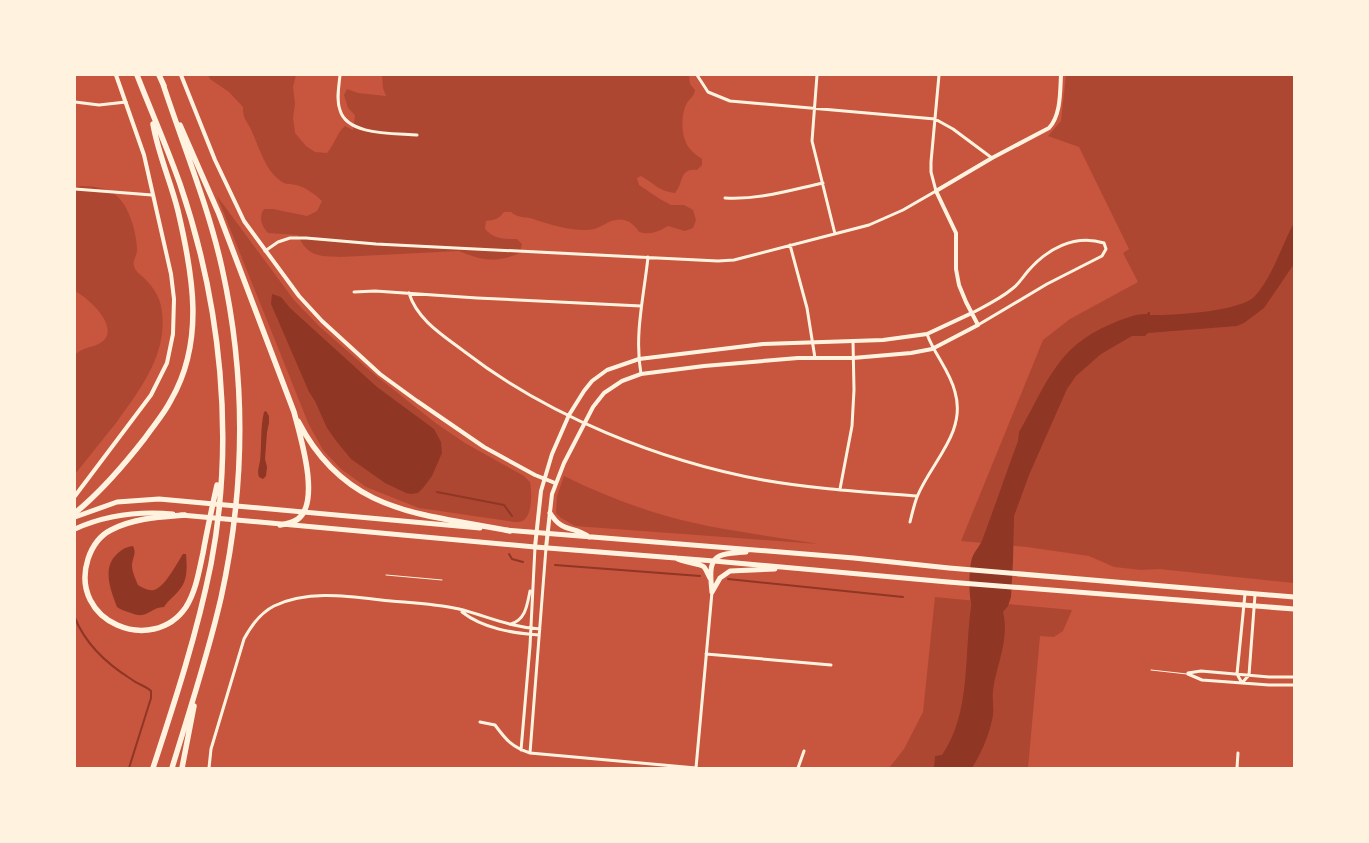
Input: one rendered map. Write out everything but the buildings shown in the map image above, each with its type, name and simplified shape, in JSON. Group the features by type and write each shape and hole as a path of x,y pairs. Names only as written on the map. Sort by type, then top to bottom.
{"highway":[{"path":"136,75 172,162 187,206 203,265 219,355 221,396 221,464 215,537 191,648 153,768"},
{"path":"159,75 219,214 294,412 302,442 309,497 305,512 294,522 280,525"},
{"path":"163,84 210,222 222,267 230,310 240,397 240,456 232,529 221,599 201,674 172,768"},
{"path":"75,513 112,479 163,413 182,379 190,352 194,309 188,259 174,192 156,137 152,112"},
{"path":"294,412 311,445 326,464 341,478 365,494 402,509 510,531"},
{"path":"185,515 141,519 121,525 102,535 95,543 87,563 85,583 93,605 107,620 123,627 148,630 171,621 186,607 197,578 221,464"},
{"path":"182,768 201,674"}],"main road":[{"path":"75,517 104,506 129,500 159,499 510,531 766,551 1294,597"},
{"path":"75,529 102,519 130,514 157,513 792,569 1294,609"},
{"path":"550,513 554,521 561,526 581,531 590,537"},
{"path":"710,578 714,561 722,554 766,551"},
{"path":"676,558 682,562 699,564 704,567 710,578 712,592"},
{"path":"712,592 720,578 730,571 792,569"}],"street":[{"path":"75,496 151,395 163,372 170,351 175,318 171,274 142,149 116,75"},
{"path":"181,75 215,160 244,221 294,290 322,321 380,374 484,447 543,479 555,483"},
{"path":"340,75 338,104 340,112 348,123 362,130 418,135"},
{"path":"817,75 812,141 835,234"},
{"path":"939,75 931,167 936,191 953,222 956,233 957,276 962,293 978,325"},
{"path":"265,251 278,242 290,238 306,238 376,244 724,261 858,229 886,218 992,158 1043,132 1054,124 1061,75"},
{"path":"698,76 708,92 730,101 935,119 953,129 992,158"},
{"path":"75,102 108,105 127,102"},
{"path":"725,198 744,199 758,197 823,183"},
{"path":"75,189 152,195"},
{"path":"521,750 532,580 543,479 569,415 584,391 598,376 615,366 639,359 763,344 883,340 926,334 972,313 1012,289 1037,262 1066,242 1104,243 1106,249 1102,256 1047,284 978,325 932,349 911,353 854,358 815,358 704,366 641,374 622,381 604,393 584,422 555,483 552,494 530,753"},
{"path":"790,246 813,342 815,358"},
{"path":"641,374 639,359 641,306 648,257"},
{"path":"354,292 375,291 641,306"},
{"path":"409,293 416,310 421,316 465,352 526,392 569,415 618,437 711,468 781,483 917,496"},
{"path":"910,522 917,496 948,443 956,417 957,399 955,391 926,334"},
{"path":"840,489 852,426 854,341"},
{"path":"507,624 516,622 523,616 532,580"},
{"path":"480,722 495,725 508,742 530,753 696,768 712,592"},
{"path":"1242,683 1238,674 1245,594"},
{"path":"1242,683 1249,675 1255,595"},
{"path":"209,768 211,749 244,639 254,623 272,607 300,598 324,596 439,605 507,624 540,629"},
{"path":"460,610 470,618 481,623 519,634 539,634"},
{"path":"706,654 831,665"},
{"path":"1188,674 1201,671 1294,677"},
{"path":"1188,674 1202,680 1294,685"},
{"path":"798,768 804,751"},
{"path":"1237,768 1238,753"}],"lane":[{"path":"386,575 442,580"},
{"path":"1151,670 1188,674"}],"shaded area":[{"path":"208,75 296,75 293,87 295,133 306,146 315,152 327,153 345,126 353,130 355,115 348,108 344,95 347,89 358,93 386,96 382,75 689,75 690,84 695,90 685,108 682,127 687,145 702,159 702,165 697,170 687,171 675,193 660,189 641,176 637,178 639,185 660,199 671,205 684,205 693,210 696,220 693,228 685,231 668,226 647,233 639,232 635,226 623,220 613,221 594,229 580,230 517,216 511,212 504,212 497,219 486,221 485,229 495,237 517,239 522,244 520,253 504,258 483,259 459,251 340,257 315,254 306,248 298,235 268,233 263,225 261,216 264,209 273,209 307,216 317,211 322,201 303,187 287,184 278,179 264,160 245,118 243,107 229,92 210,79"},
{"path":"1066,75 1294,75 1294,583 1159,569 1141,570 1114,567 1089,556 1027,547 961,541 1043,340 1070,319 1138,282 1123,253 1129,249 1079,147 1048,136 1061,121"},
{"path":"80,186 110,191 122,201 133,224 137,251 134,262 135,268 157,295 161,306 163,323 157,354 144,383 116,423 75,474 75,355 103,341 107,335 105,320 100,313 87,299 75,291 75,188"},
{"path":"217,196 294,300 320,327 375,375 437,424 465,443 524,476 530,482 530,506 525,519 521,522 515,522 419,508 366,487 341,469 323,450 309,425"},
{"path":"1294,223 1294,264 1264,308 1244,323 1237,326 1132,336 1101,354 1076,376 1067,389 1029,475 1014,516 1011,597 1008,606 1003,612 1005,622 1004,642 995,682 993,715 988,735 972,768 934,768 935,756 942,755 951,739 962,703 971,606 969,582 972,558 982,541 1018,441 1019,432 1055,369 1077,344 1092,333 1124,319 1147,314 1148,312 1150,312 1150,315 1160,315 1205,312 1246,302 1261,289 1272,271"},
{"path":"272,294 281,297 290,308 377,387 434,429 441,442 442,453 432,476 418,493 406,493 385,483 351,459 337,442 327,428 309,392 271,304"},
{"path":"266,411 269,416 269,423 265,459 267,467 266,476 263,479 259,477 258,471 263,418"},
{"path":"564,476 621,501 676,519 818,544 575,526 556,513 557,496"},
{"path":"133,546 132,566 134,576 138,585 150,590 158,588 162,584 183,554 186,554 187,568 183,585 164,607 141,615 117,607 109,580 109,567 116,555 121,550"},
{"path":"935,597 1072,610 1063,631 1054,637 1040,636 1028,768 889,768 904,749 923,712"}],"waterway":[{"path":"437,492 504,505 512,516"},
{"path":"509,554 512,559 523,562"},
{"path":"555,565 700,576"},
{"path":"728,579 903,597"},
{"path":"75,618 85,637 98,653 133,681 151,691 151,698 129,768"}]}
